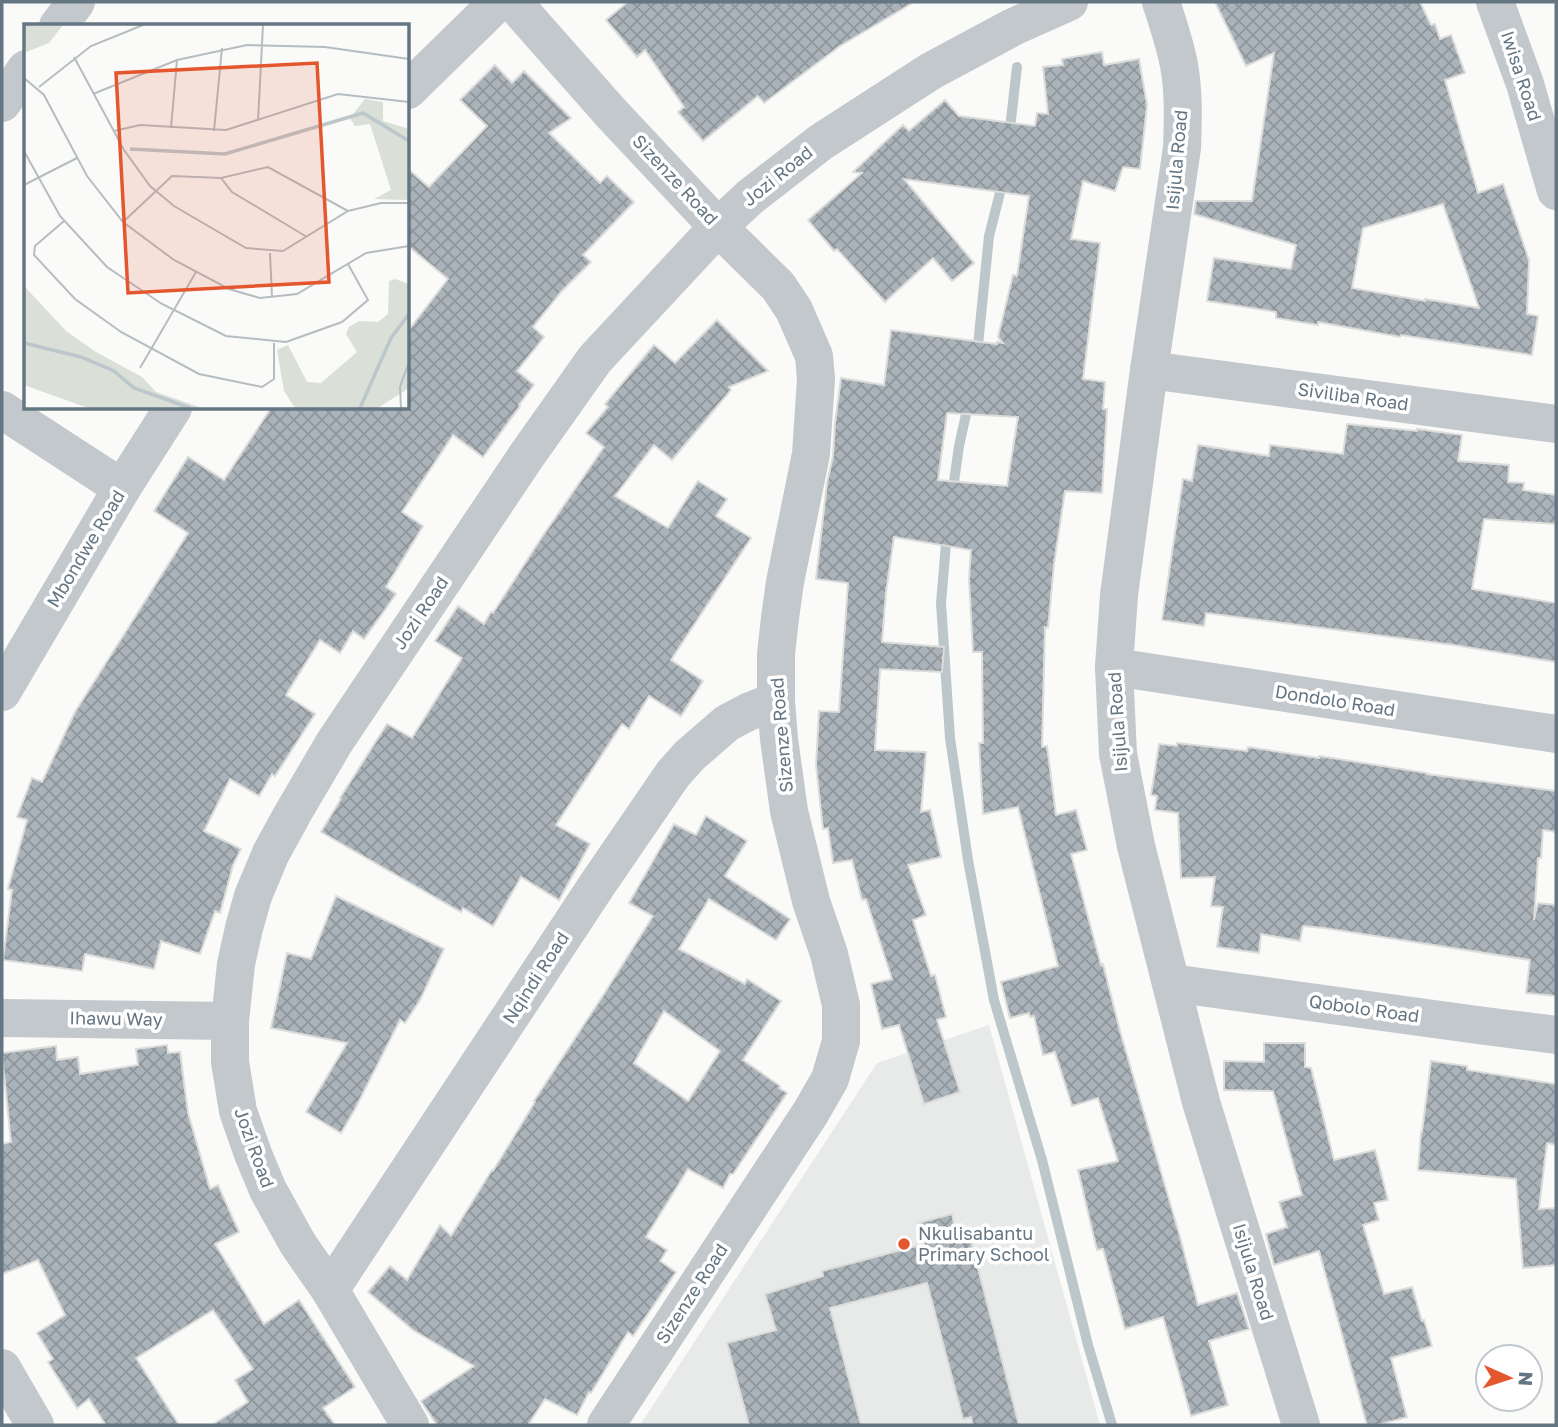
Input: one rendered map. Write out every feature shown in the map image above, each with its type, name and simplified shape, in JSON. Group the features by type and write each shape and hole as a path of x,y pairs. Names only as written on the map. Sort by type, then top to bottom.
{"street":[{"path":"60,24 76,2"},
{"path":"410,88 498,2"},
{"name":"Sizenze Road","path":"513,2 611,113 718,227 778,286 794,310 814,356 816,379 811,454 780,618 776,654 776,701 789,811 841,1005 841,1041 830,1079 811,1112 606,1425"},
{"name":"Jozi Road","path":"410,1425 330,1290 298,1244 268,1190 239,1111 230,1062 230,1021 236,964 253,897 271,853 334,743 527,455 595,359 718,227 750,197 821,142 898,92 1013,27 1069,2"},
{"name":"Isijula Road","path":"1161,2 1179,66 1183,111 1182,148 1119,595 1114,667 1118,754 1136,846 1201,1102 1301,1425"},
{"name":"Iwisa Road","path":"1495,2 1525,84 1556,191"},
{"path":"2,103 24,72"},
{"name":"Siviliba Road","path":"1149,370 1556,424"},
{"path":"2,410 122,488"},
{"name":"Mbondwe Road","path":"2,692 122,488 172,410"},
{"name":"Dondolo Road","path":"1114,667 1556,734"},
{"name":"Nqindi Road","path":"330,1290 673,774 690,755 727,723 776,701"},
{"name":"Qobolo Road","path":"1171,983 1556,1035"},
{"name":"Ihawu Way","path":"2,1018 230,1021"},
{"path":"2,1368 35,1425"}],"shaded area":[{"name":"Nkulisabantu Primary School","path":"989,1025 1100,1425 640,1425 877,1063"}],"building":[{"path":"628,2 914,2 840,46 764,103 758,96 703,141 678,112 684,107 645,50 637,57 606,20"},
{"path":"1215,2 1420,2 1431,25 1435,24 1440,39 1451,35 1465,73 1445,80 1478,193 1503,184 1529,260 1527,314 1538,316 1532,355 1401,335 1400,337 1318,322 1318,325 1276,318 1276,312 1207,301 1214,258 1291,269 1296,245 1194,214 1196,201 1252,201 1274,53 1246,66","holes":["1443,204 1479,308 1352,288 1363,228"]},
{"path":"1102,52 1104,65 1139,59 1147,105 1140,169 1123,167 1115,191 1083,181 1071,239 1100,243 1083,379 1105,382 1103,409 1107,409 1102,493 1065,491 1048,628 1045,627 1042,747 1047,746 1056,815 1076,810 1087,850 1071,854 1198,1305 1237,1293 1249,1329 1209,1341 1228,1405 1191,1416 1163,1317 1125,1329 1103,1249 1097,1250 1078,1170 1118,1161 1098,1098 1072,1106 1055,1052 1043,1055 1034,1016 1030,1017 1029,1013 1010,1018 1001,982 1058,966 1018,807 983,814 979,743 983,743 982,652 973,652 969,579 971,550 894,537 882,642 944,647 942,672 880,669 875,750 926,752 921,812 930,810 941,857 908,865 926,915 913,920 931,976 935,975 946,1017 937,1020 960,1092 924,1104 899,1025 882,1029 871,984 892,979 866,899 862,900 852,860 833,863 828,828 823,829 816,765 819,711 839,712 848,583 816,579 841,378 884,385 891,330 1003,343 998,337 1013,275 1017,276 1029,196 904,179 974,263 952,281 933,258 885,302 837,249 834,251 808,220 862,173 853,172 903,125 909,131 945,100 959,116 1035,126 1037,113 1048,114 1043,67 1063,65 1062,59","holes":["947,413 1018,417 1007,486 938,480"]},
{"path":"495,65 512,83 524,71 571,118 549,133 600,183 607,176 634,202 583,255 591,262 561,292 533,327 544,337 517,371 534,385 483,457 453,435 402,512 423,526 386,587 396,594 364,639 353,631 340,653 320,640 286,695 315,714 275,776 272,774 259,796 230,779 204,831 241,849 233,865 220,913 215,911 200,954 161,941 154,969 85,954 82,971 3,960 12,890 8,889 27,820 17,817 32,778 42,782 75,712 188,533 154,511 188,457 224,480 270,410 410,410 410,328 448,279 410,248 410,171 429,187 487,126 460,100"},
{"path":"717,320 768,371 729,387 731,390 672,460 654,445 615,496 668,528 698,481 727,499 716,516 751,538 671,660 703,681 681,716 649,696 629,729 622,724 556,825 590,844 559,900 521,877 493,926 463,908 461,912 321,832 387,724 412,738 462,658 435,641 458,606 484,624 491,612 493,613 604,447 586,433 608,407 605,404 654,345 675,363"},
{"path":"1347,424 1462,435 1458,461 1509,465 1508,482 1524,483 1523,490 1556,495 1556,524 1484,519 1472,589 1556,603 1556,662 1454,645 1206,613 1204,626 1162,620 1183,479 1192,481 1198,445 1269,456 1270,445 1343,454"},
{"path":"1177,743 1247,751 1248,747 1556,791 1556,832 1543,830 1541,858 1538,858 1534,920 1538,903 1556,905 1556,996 1526,993 1530,960 1324,928 1303,926 1300,941 1261,934 1259,953 1217,947 1223,907 1211,906 1215,877 1181,878 1178,813 1155,810 1157,796 1151,795 1159,744 1177,746"},
{"path":"706,816 747,841 725,876 790,919 776,940 709,899 679,949 745,984 747,979 781,1001 743,1060 787,1093 723,1188 688,1169 646,1237 667,1250 660,1261 676,1272 633,1336 628,1332 577,1415 545,1399 528,1425 437,1425 421,1401 474,1366 413,1330 368,1292 390,1266 407,1280 440,1225 451,1236 653,916 629,903 674,824 696,835","holes":["664,1011 720,1051 688,1101 634,1063"]},
{"path":"336,896 444,949 420,1000 405,1023 400,1020 341,1133 306,1112 347,1043 271,1028 287,953 311,959"},
{"path":"1264,1043 1305,1043 1305,1067 1311,1068 1334,1160 1375,1150 1388,1200 1374,1203 1379,1220 1363,1225 1384,1294 1412,1287 1432,1346 1391,1358 1407,1417 1367,1425 1319,1251 1274,1265 1266,1234 1287,1227 1279,1202 1302,1195 1273,1091 1224,1090 1224,1061 1264,1062"},
{"path":"167,1045 168,1053 180,1052 188,1113 210,1189 218,1185 239,1232 215,1244 264,1324 299,1300 355,1387 323,1408 335,1425 212,1425 248,1402 235,1380 253,1369 213,1310 136,1358 179,1425 106,1425 89,1399 77,1408 48,1362 53,1359 37,1333 65,1315 38,1260 2,1274 2,1144 11,1142 2,1053 56,1046 57,1060 78,1057 80,1074 138,1065 136,1049"},
{"path":"1431,1061 1467,1066 1467,1070 1556,1084 1556,1145 1547,1143 1539,1209 1556,1208 1556,1265 1523,1268 1516,1179 1418,1170"},
{"path":"952,1214 958,1242 970,1238 1019,1425 973,1425 971,1417 963,1419 927,1283 830,1308 861,1425 749,1425 727,1343 776,1330 765,1294 823,1276 822,1271 924,1244 918,1223"}],"waterway":[{"path":"1009,137 1017,67"},
{"path":"977,355 989,236 1003,181"},
{"path":"952,496 969,401"},
{"path":"947,532 941,603 950,738 968,860 994,1000 1042,1160 1088,1345 1112,1425"}],"place":[{"name":"Nkulisabantu Primary School","path":"904,1244"}]}
